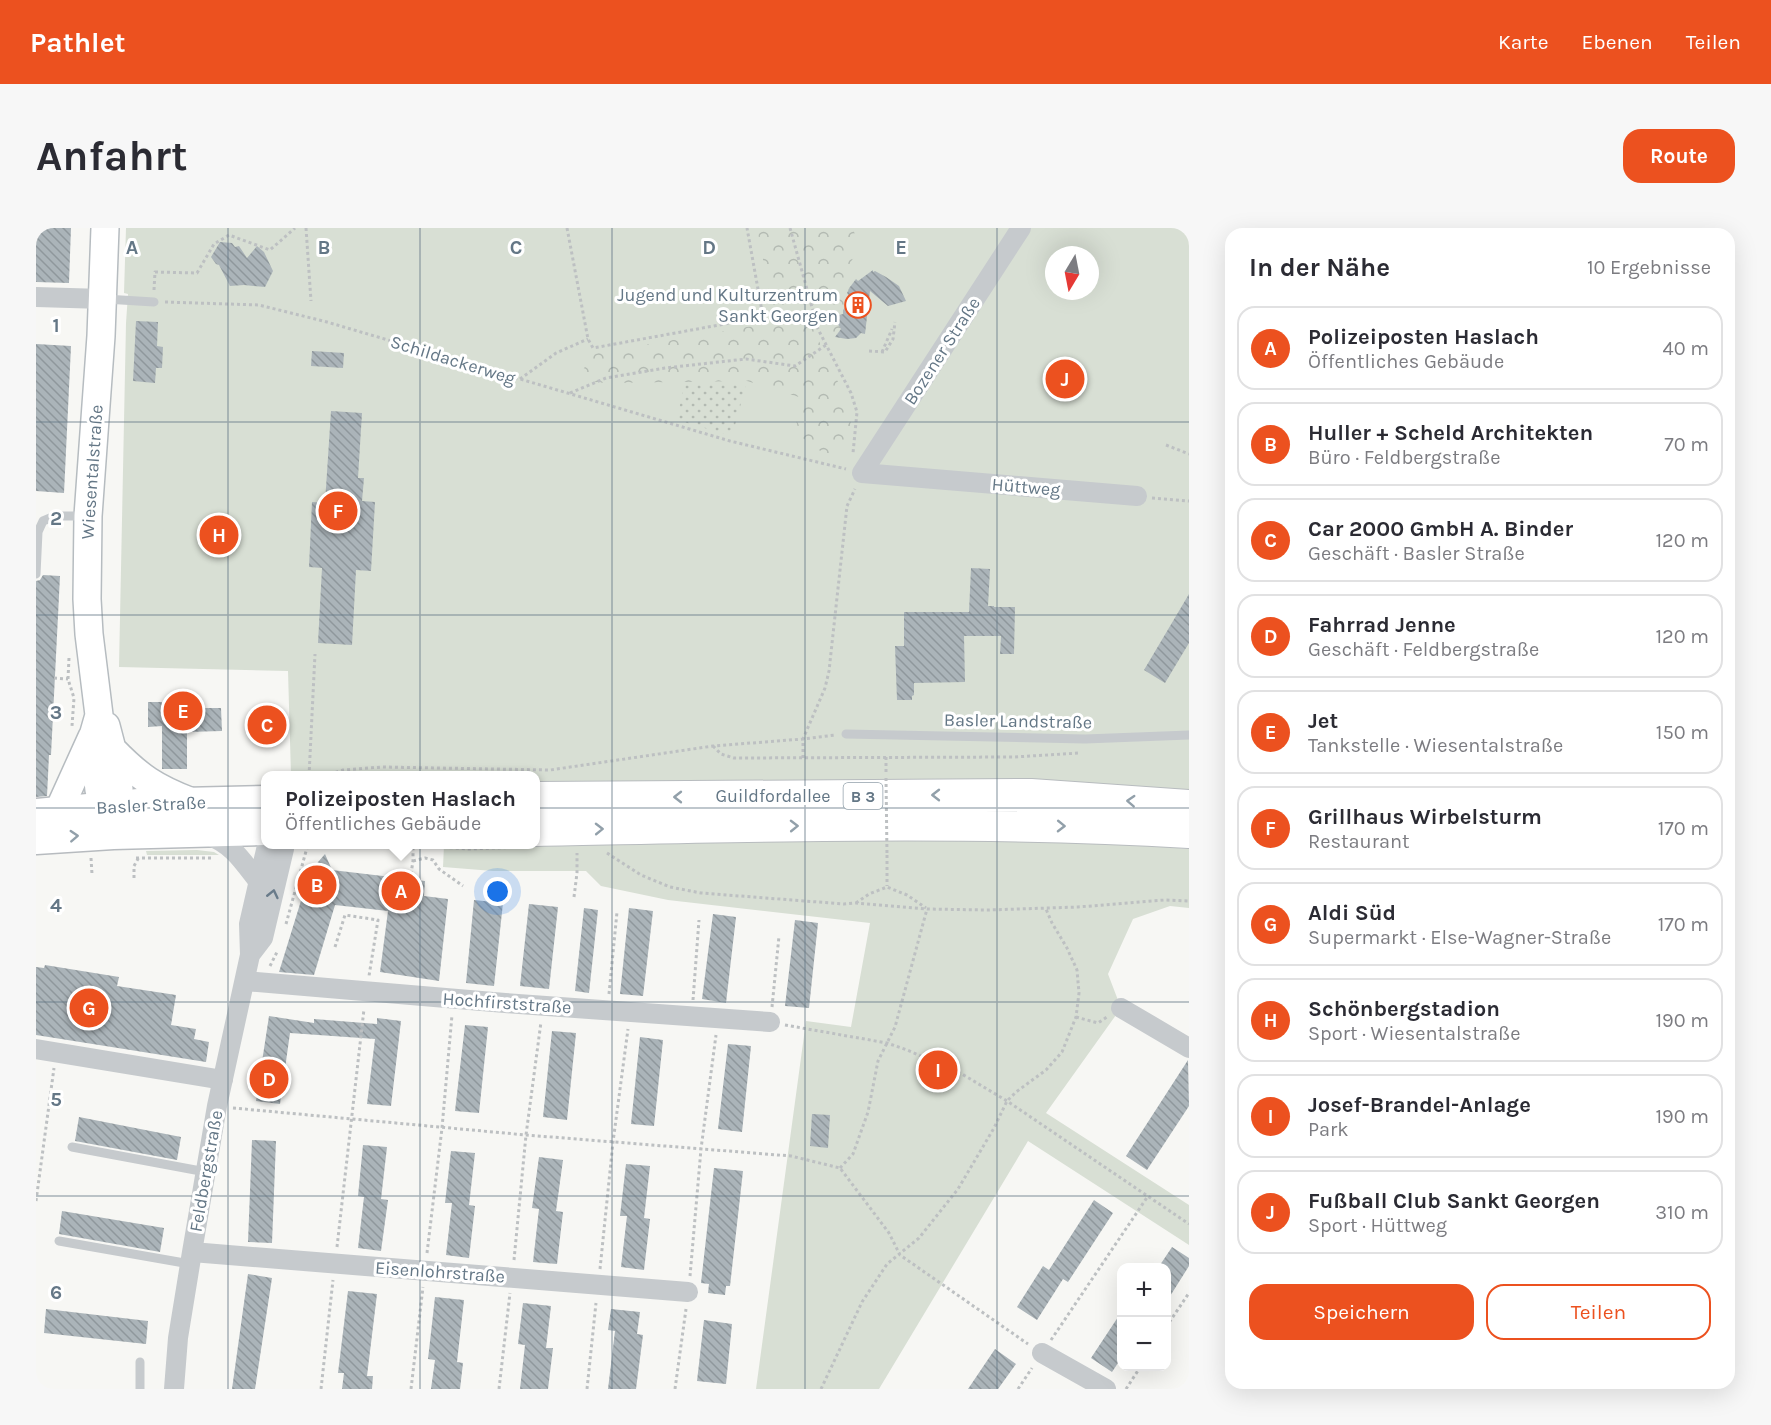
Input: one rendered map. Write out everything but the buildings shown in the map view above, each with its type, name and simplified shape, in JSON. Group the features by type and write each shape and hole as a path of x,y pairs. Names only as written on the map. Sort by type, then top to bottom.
{"highway":[{"name":"Guildfordallee","path":"540,798 1031,795 1189,806"},
{"name":"Guildfordallee","path":"540,839 929,824 1101,826 1189,832"}],"main road":[{"name":"Wiesentalstraße","path":"105,228 103,299 88,516 87,599 99,790 112,820"},
{"path":"47,813 94,733 134,771 170,794 192,802"},
{"name":"Basler Straße","path":"36,839 192,802 261,801"},
{"name":"Basler Straße","path":"47,813 198,831 261,830"}],"street":[{"name":"Bozener Straße","path":"856,472 1021,228"},
{"path":"36,297 103,299"},
{"name":"Hüttweg","path":"856,472 1137,496"},
{"path":"198,831 221,841 237,853 258,881"},
{"name":"Feldbergstraße","path":"174,1389 178,1338 191,1258 217,1106 250,955 249,924 266,849"},
{"name":"Feldbergstraße","path":"250,955 263,938 284,849"},
{"name":"Hochfirststraße","path":"244,981 770,1022"},
{"path":"1121,1008 1189,1048"},
{"path":"36,1049 223,1080"},
{"name":"Eisenlohrstraße","path":"191,1258 424,1270 688,1292"},
{"path":"1042,1353 1106,1389"}],"lane":[{"path":"103,299 154,298"},
{"path":"36,574 38,532 43,521 55,516 88,516"},
{"name":"Basler Landstraße","path":"846,734 1085,739 1189,735"},
{"path":"72,1147 206,1172"},
{"path":"59,1241 191,1258"},
{"path":"140,1362 140,1389"}],"path":[{"path":"154,298 155,272 197,273 214,244 229,235 270,250 295,228"},
{"path":"306,228 311,301"},
{"path":"567,228 588,339 593,348 763,317 747,228"},
{"path":"790,228 818,329 851,393 857,412 856,472 847,506 825,688 803,739 803,758"},
{"name":"Schildackerweg","path":"154,298 259,304 730,441 856,472"},
{"path":"869,351 882,352 885,352 892,343 895,322 882,352"},
{"path":"519,379 556,353 588,339"},
{"path":"568,394 606,378 700,364 746,359 795,366 826,345"},
{"path":"1166,445 1189,454"},
{"path":"1137,496 1189,501"},
{"path":"309,771 315,654"},
{"path":"54,678 68,679 74,698 94,733"},
{"path":"340,771 382,767 550,770 713,746 846,734"},
{"path":"713,746 722,754 734,758 1015,757 1089,752"},
{"path":"886,757 887,887"},
{"path":"574,897 577,873 576,845"},
{"path":"410,880 413,849"},
{"path":"604,851 641,875 670,887 701,893 927,909 1046,909 1166,900 1189,901"},
{"path":"91,858 92,874"},
{"path":"134,878 134,866 139,858 214,858"},
{"path":"413,861 425,858 433,860 439,868 463,886"},
{"path":"856,903 869,894 887,887 907,895 927,909"},
{"path":"840,1168 853,1154 867,1112 878,1060 895,1027 927,909"},
{"path":"821,1389 862,1302 887,1264 919,1238 958,1189 1007,1101 1046,1070 1062,1052 1076,1017 1079,993 1077,970 1046,909"},
{"path":"608,1010 617,912"},
{"path":"321,1389 366,992 378,920 345,915 335,947"},
{"path":"692,1016 699,920"},
{"path":"778,936 770,1022 887,1043 962,1074 1007,1101 1189,1224"},
{"path":"411,1389 442,1128 454,999"},
{"path":"499,1389 526,1135 543,1005"},
{"path":"1076,1017 1098,1023 1121,1008"},
{"path":"586,1389 613,1142 631,1012"},
{"path":"675,1389 688,1292 701,1149 718,1018"},
{"path":"36,1201 56,1051"},
{"path":"217,1106 442,1128 791,1156 840,1168 889,1233 900,1255 1042,1353"},
{"path":"1018,1389 1148,1196"},
{"path":"1171,1321 1189,1293"},
{"path":"1126,1389 1138,1371"}],"green space":[{"path":"126,228 1189,228 1189,795 540,792 540,771 291,771 288,671 119,667 128,294 124,293"},
{"path":"757,228 853,228 859,249 847,268 855,279 847,293 850,297 847,306 843,314 838,315 837,323 841,328 838,336 818,339 852,412 846,457 823,453 800,436 796,420 802,398 747,381 606,383 581,381 583,370 589,360 588,355 775,322"},
{"path":"684,385 746,385 732,436 677,420"},
{"path":"774,834 1133,844 1189,849 1189,908 1170,906 1133,919 1108,974 1121,1008 1046,1113 1189,1205 1189,1245 1028,1141 879,1389 756,1389 806,1021 851,1027 870,923 668,900 601,886 586,871 493,871 443,867 444,849 540,849 540,844"},
{"path":"146,851 214,852 219,855 147,855"}],"place":[{"name":"Jugend und Kulturzentrum Sankt Georgen","path":"858,305"},
{"name":"Fußball Club Sankt Georgen","path":"1065,379"},
{"name":"Grillhaus Wirbelsturm","path":"338,511"},
{"name":"Schönbergstadion","path":"219,535"},
{"name":"Jet","path":"183,711"},
{"name":"Car 2000 GmbH A. Binder","path":"267,725"},
{"name":"Huller + Scheld Architekten","path":"317,885"},
{"name":"Polizeiposten Haslach","path":"401,891"},
{"name":"Aldi Süd","path":"89,1008"},
{"name":"Josef-Brandel-Anlage","path":"938,1070"},
{"name":"Fahrrad Jenne","path":"269,1079"}]}
